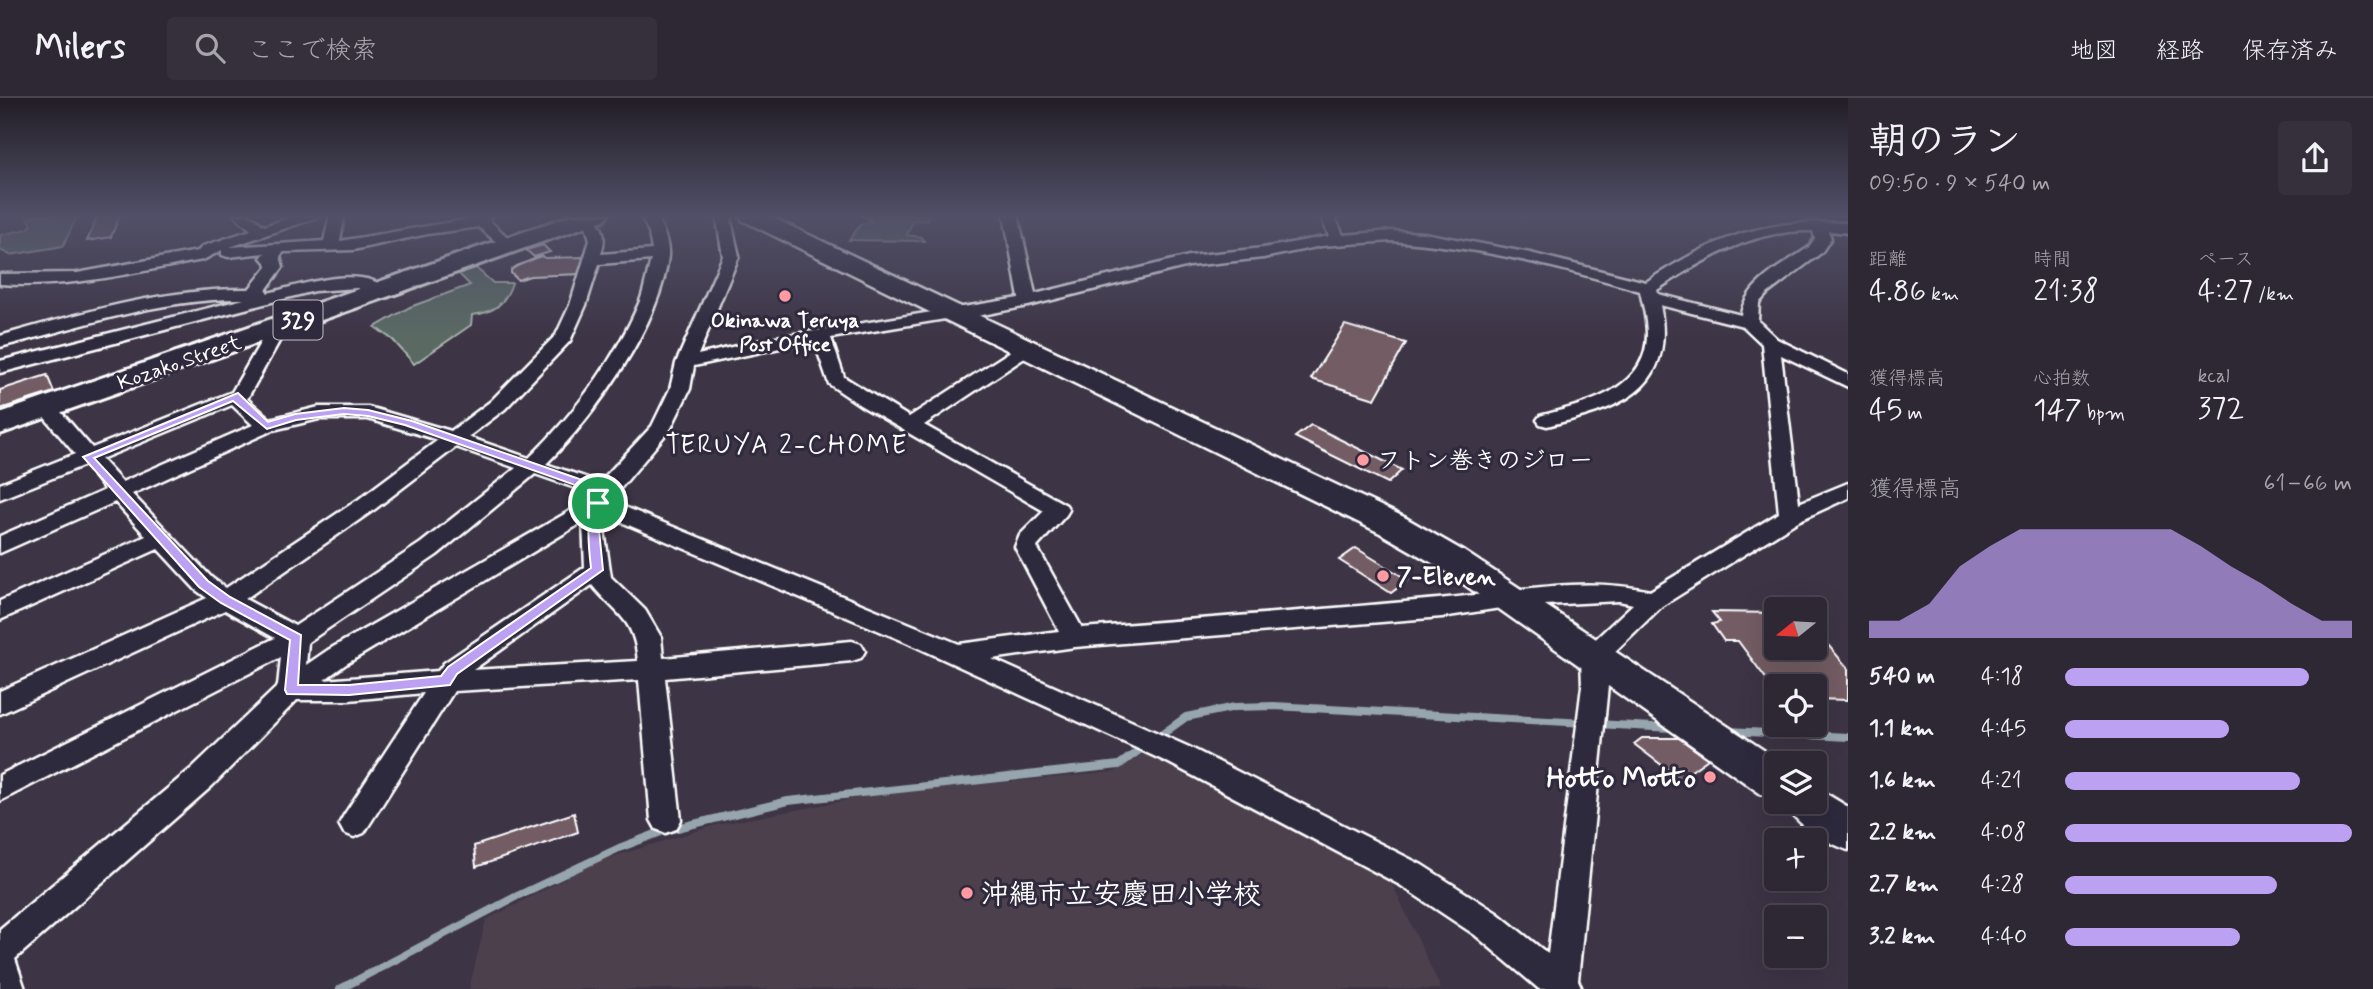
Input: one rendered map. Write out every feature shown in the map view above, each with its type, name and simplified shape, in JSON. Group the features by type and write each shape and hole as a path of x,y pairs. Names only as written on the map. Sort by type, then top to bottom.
{"highway":[{"name":"Kozako Street","path":"0,424 478,257"}],"street":[{"path":"2,281 77,279 126,272 196,257"},
{"path":"199,257 209,285 205,295"},
{"path":"254,294 275,267 274,259 270,257"},
{"path":"0,703 226,600 367,504 457,438 498,405 564,337 594,257"},
{"path":"593,260 631,257"},
{"path":"0,789 296,638 429,549 532,467 568,431 613,366 649,300 659,257"},
{"path":"0,950 202,777 291,690 337,657 601,497 661,428 680,389 685,363 731,257"},
{"path":"835,257 1392,525 1453,560 1507,598 1595,671 1764,774"},
{"path":"1019,257 1028,301"},
{"path":"685,363 771,343 951,313 967,313 1028,301 1189,261 1230,257"},
{"path":"1522,257 1605,275 1649,293 1749,322 1771,343 1848,381"},
{"path":"1649,293 1699,257"},
{"path":"1749,322 1751,302 1761,290 1807,257"},
{"path":"126,272 130,309"},
{"path":"0,367 314,286 343,283 372,285 380,291"},
{"path":"0,342 96,316 205,295 229,292 279,296"},
{"path":"1547,420 1619,398 1651,364 1657,334 1649,293"},
{"path":"0,492 238,396 272,338 267,331"},
{"path":"821,336 836,380 1058,510 1028,540 1026,547 1075,638"},
{"path":"1771,343 1790,516"},
{"path":"910,425 1026,349"},
{"path":"238,396 237,400 271,425"},
{"path":"47,408 120,494 204,584 226,600 296,638"},
{"path":"0,545 271,425 318,413 368,413 457,438 601,497 958,654 1179,755 1411,875 1486,924 1563,987"},
{"path":"1563,987 1595,671 1653,600 1790,516 1848,490"},
{"path":"601,497 593,530 597,570 601,581 636,617 648,637 666,820"},
{"path":"0,611 162,538"},
{"path":"355,824 453,670 597,570"},
{"path":"958,654 1075,638 1442,608 1507,598 1619,592 1653,600"},
{"path":"291,690 296,638"},
{"path":"291,690 349,690 445,681 599,674 852,651"},
{"path":"1823,814 1848,831"},
{"path":"0,962 8,989"}],"shaded area":[{"name":"沖縄市立安慶田小学校","path":"1151,749 1385,868 1441,989 469,989 486,920 599,861 716,825 880,794 1115,772"}],"green space":[{"path":"476,268 493,283 512,283 506,297 492,310 472,315 471,325 414,364 393,340 375,327 410,307 470,285 458,273"}],"building":[{"path":"540,257 587,257 582,274 530,276 518,280 511,273 517,266"},
{"path":"1345,325 1406,343 1375,399 1311,379"},
{"path":"47,375 54,392 0,409 0,390"},
{"path":"1311,425 1402,470 1388,483 1295,437"},
{"path":"1356,548 1408,580 1391,593 1339,560"},
{"path":"1712,612 1764,613 1764,660 1827,660 1827,644 1848,668 1848,700 1827,699 1827,674 1764,676 1738,641 1724,641 1712,624 1720,622"},
{"path":"1642,738 1679,738 1708,759 1680,779 1634,744"},
{"path":"574,813 578,832 476,867 474,846"}],"waterway":[{"path":"1157,738 1186,717 1235,707 1274,706 1586,723"},
{"path":"1596,724 1673,728"},
{"path":"1728,731 1848,737"},
{"path":"340,989 517,896 619,848 661,832 788,801 1119,765 1145,746"}],"place":[{"name":"Okinawa Teruya Post Office","path":"785,296"},
{"name":"フトン巻きのジロー","path":"1363,460"},
{"name":"7-Eleven","path":"1383,576"},
{"name":"Hotto Motto","path":"1710,777"},
{"name":"沖縄市立安慶田小学校","path":"967,893"}],"district":[{"name":"TERUYA 2-CHOME","path":"787,444"}],"route":[{"path":"238,396 237,400 267,426 295,417 344,411 368,413 408,423 604,491 598,503 593,530 597,570 453,670 445,681 349,690 291,690 296,638 226,600 204,584 88,457 238,396"}]}
